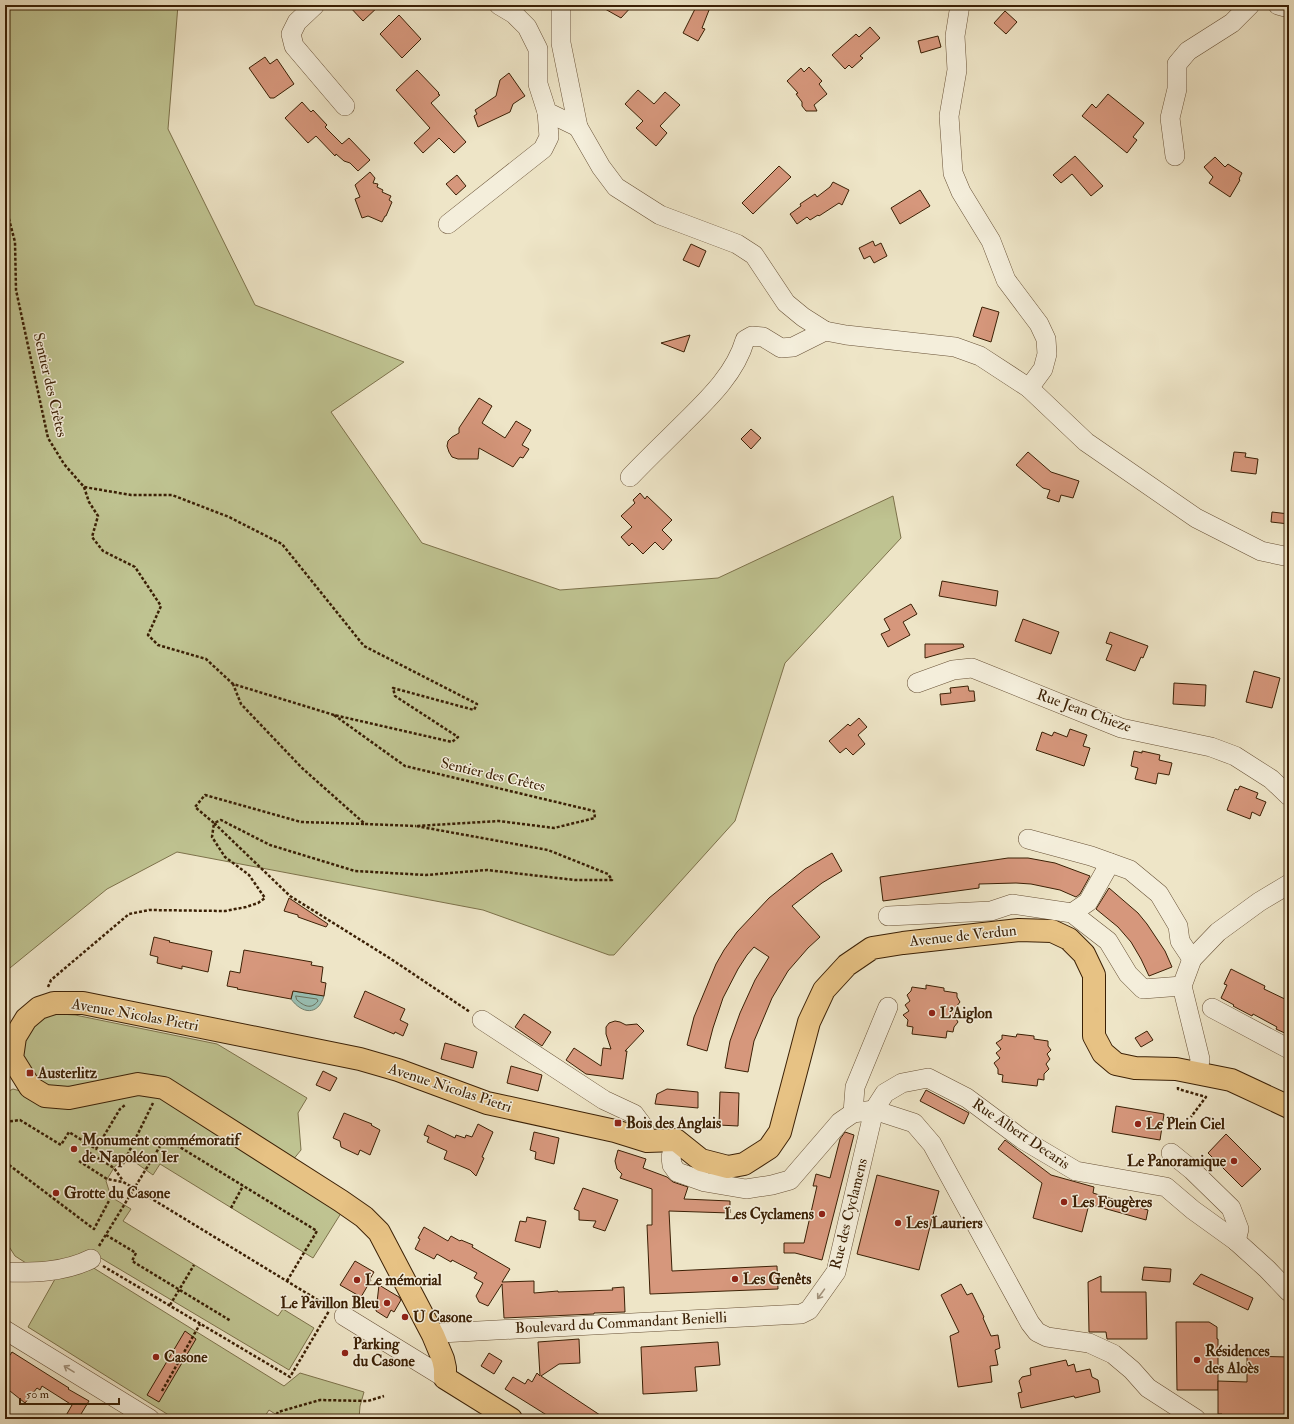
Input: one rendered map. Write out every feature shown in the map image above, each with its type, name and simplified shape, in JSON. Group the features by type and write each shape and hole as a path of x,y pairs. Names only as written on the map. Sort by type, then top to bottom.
{"main road":[{"name":"Avenue de Verdun","path":"676,1140 701,1160 728,1167 744,1164 769,1148 780,1132 809,1022 824,990 846,965 872,948 1019,930 1052,931 1070,939 1084,954 1094,975 1094,1036 1103,1054 1116,1064 1135,1068 1176,1069 1231,1080 1289,1108"},
{"name":"Avenue Nicolas Pietri","path":"445,1378 443,1359 433,1335 379,1232 364,1217 164,1088 138,1084 69,1098 45,1096 30,1087 9,1063 15,1038 26,1019 39,1008 54,1003 83,1003 360,1059 398,1070 487,1103 615,1131 647,1141 676,1140"},
{"path":"445,1378 511,1419"}],"street":[{"path":"315,5 298,22 292,34 294,46 345,106"},
{"path":"448,224 543,149 549,136 547,112 538,84 538,49 527,28 514,14 498,5"},
{"path":"561,5 561,43 578,127 600,167 616,187 660,215 738,244 754,255 786,303 803,317 825,331 852,336 955,347 980,356 1029,388 1086,442 1196,518 1261,551 1289,557"},
{"path":"960,5 955,36 957,70 949,116 953,173 961,192 991,240 1006,280 1039,324 1046,339 1047,354 1043,369 1029,388"},
{"path":"1175,156 1170,118 1176,89 1177,64 1188,51 1232,23 1250,5"},
{"path":"1278,5 1289,8"},
{"path":"547,112 578,127"},
{"path":"630,477 706,402 728,375 742,352 745,340 752,336 763,337 781,348 793,347 825,331"},
{"name":"Rue Jean Chieze","path":"918,683 953,670 972,668 1121,728 1211,747 1234,756 1271,779 1289,796"},
{"path":"1028,839 1091,856 1130,870 1158,894 1178,926 1180,941 1192,959"},
{"path":"1072,913 1088,902 1110,863"},
{"path":"1198,1073 1200,1059 1182,986 1192,959 1218,932 1259,902 1289,884"},
{"path":"888,916 991,911 1012,904 1072,913 1108,941 1128,974 1143,989 1182,986"},
{"path":"853,1113 855,1087 888,1007"},
{"path":"1212,1008 1289,1049"},
{"path":"482,1020 604,1100 634,1114 643,1126 647,1141"},
{"name":"Rue Albert Decaris","path":"874,1110 885,1093 896,1086 902,1083 928,1078 967,1098 1022,1139 1076,1171 1166,1187 1193,1210 1236,1242 1267,1269 1289,1292"},
{"path":"676,1140 671,1157 672,1165 677,1172 705,1182 746,1189 772,1185 790,1180 840,1122 853,1113 874,1110 914,1123 932,1144 1030,1323 1037,1332 1047,1337 1089,1343 1113,1354 1132,1370 1148,1388 1196,1419"},
{"name":"Rue des Cyclamens","path":"809,1310 836,1272 874,1110"},
{"path":"1171,1153 1192,1170 1231,1208 1239,1229 1236,1242"},
{"path":"5,1272 60,1270 74,1267 92,1259"},
{"name":"Boulevard du Commandant Benielli","path":"433,1335 446,1332 801,1314 809,1310"},
{"path":"337,1312 445,1378"},
{"path":"5,1330 150,1419"}],"path":[{"name":"Sentier des Crêtes","path":"5,204 15,242 16,290 48,438 64,464 84,486 131,495 172,495 229,517 282,544 364,646 476,704 474,710 393,688 395,696 458,737 452,742 334,715"},
{"path":"84,486 89,502 98,516 92,537 103,551 135,567 161,606 148,635 158,645 206,659 233,684 242,704 302,768 366,824"},
{"path":"233,684 334,715"},
{"name":"Sentier des Crêtes","path":"334,715 405,766 594,811 595,818 554,828 500,821 416,826"},
{"path":"214,823 221,820 270,845 355,871 426,875 487,870 575,880 612,880 608,874 548,850 416,826 301,822 205,795 195,807 214,823 290,896 391,959 482,1020"},
{"path":"39,1008 51,980 129,914 149,910 225,911 246,907 258,903 265,898 249,875 225,857 212,837 214,823"},
{"path":"1176,1069 1178,1089 1206,1097 1191,1117"},
{"path":"5,1122 20,1120 61,1145 69,1132 96,1149 120,1109 130,1100"},
{"path":"123,1164 153,1101"},
{"path":"287,1281 318,1231 165,1138 92,1259 290,1377 337,1312"},
{"path":"85,1150 114,1168 123,1182"},
{"path":"79,1161 107,1179 123,1182 134,1188 327,1306"},
{"path":"5,1162 94,1229 111,1197"},
{"path":"231,1208 243,1186"},
{"path":"106,1235 136,1253 132,1261 231,1321"},
{"path":"170,1305 194,1265"},
{"path":"162,1391 200,1323"},
{"path":"274,1419 278,1412 320,1400 368,1401 384,1396"}],"green space":[{"path":"5,5 178,5 168,129 255,305 404,362 331,412 422,543 560,590 718,578 893,496 901,538 785,663 735,821 614,955 609,955 483,910 177,852 107,889 5,972"},
{"path":"48,1015 75,1015 217,1044 307,1098 298,1113 301,1150 292,1161 154,1075 134,1074 70,1090 54,1088 32,1076 21,1056 30,1026"},
{"path":"13,1089 24,1092 104,1097 155,1093 343,1210 313,1258 160,1164 153,1175 132,1160 115,1166 106,1181 111,1197 131,1209 123,1221 278,1316 283,1309 314,1328 289,1370 89,1251 75,1262 26,1263 15,1256 8,1245 5,1235 5,1093"},
{"name":"Casone","path":"92,1267 284,1386 300,1373 364,1392 360,1406 359,1419 283,1419 269,1410 263,1419 175,1419 28,1327 59,1272"}],"water":[{"path":"293,991 324,996 318,1007 309,1011 300,1008 291,999"}],"building":[{"path":"348,5 380,5 363,21"},
{"path":"598,5 633,5 621,18"},
{"path":"697,5 711,5 702,28 705,29 698,41 683,33"},
{"path":"1005,11 1017,22 1006,34 994,23"},
{"path":"399,15 421,39 402,58 380,34"},
{"path":"870,27 880,38 860,56 863,58 852,68 849,65 845,69 832,55 856,34 859,37"},
{"path":"938,36 941,47 921,53 918,41"},
{"path":"265,57 270,64 277,59 294,84 274,98 270,98 249,68"},
{"path":"809,67 822,81 819,84 827,94 814,105 817,111 806,111 796,94 798,93 787,81 801,68 804,72"},
{"path":"417,70 440,95 431,103 466,142 454,153 439,138 423,153 414,143 430,128 396,90"},
{"path":"509,73 525,96 513,104 510,112 478,127 474,116 477,114 475,110 496,96 500,80"},
{"path":"638,90 654,104 665,92 680,105 660,126 667,133 656,146 636,128 643,121 625,104"},
{"path":"1108,94 1144,123 1133,137 1137,140 1127,153 1082,116 1092,104 1096,108"},
{"path":"302,102 311,112 313,110 327,125 325,127 342,144 349,138 370,160 358,171 350,163 344,161 336,154 335,156 316,136 308,143 285,118"},
{"path":"1075,156 1103,186 1091,196 1072,174 1061,183 1053,175"},
{"path":"1215,157 1225,167 1228,164 1242,173 1239,179 1240,180 1230,197 1209,183 1213,177 1204,167"},
{"path":"779,166 791,177 753,214 742,203"},
{"path":"370,172 375,178 373,183 378,184 377,187 383,190 382,192 391,196 389,200 392,202 382,222 368,216 362,218 355,199 360,197 355,185"},
{"path":"457,175 466,186 456,195 446,184"},
{"path":"833,182 849,190 842,205 839,203 819,216 818,215 810,220 807,217 797,224 790,214 801,206 800,204 815,194 817,197 830,187"},
{"path":"920,190 930,206 900,224 891,208"},
{"path":"873,241 875,246 881,243 887,256 874,263 870,256 864,259 859,248"},
{"path":"691,244 706,251 699,267 683,260"},
{"path":"982,307 999,312 991,342 973,336"},
{"path":"690,335 684,352 661,343"},
{"path":"479,398 492,406 482,423 505,438 516,421 531,430 522,445 529,449 523,458 520,457 513,467 479,448 478,459 458,459 452,457 449,452 447,446 448,441 459,433 459,428"},
{"path":"751,429 761,438 751,449 741,439"},
{"path":"1028,452 1051,472 1079,481 1073,498 1061,495 1059,502 1047,498 1050,490 1043,488 1016,465"},
{"path":"1234,452 1246,453 1245,457 1258,459 1256,474 1231,471"},
{"path":"640,493 645,499 647,496 672,520 662,530 672,540 663,550 655,542 643,554 632,543 629,546 621,537 632,527 621,516 635,503 633,500"},
{"path":"1272,512 1289,514 1289,524 1271,522"},
{"path":"942,581 998,591 996,606 939,596"},
{"path":"911,604 917,614 903,622 910,635 888,647 881,634 890,630 884,619"},
{"path":"1023,619 1059,632 1051,654 1015,641"},
{"path":"1110,632 1148,646 1135,671 1106,660 1112,645 1106,643"},
{"path":"925,644 963,644 964,647 925,658"},
{"path":"1254,671 1280,678 1272,708 1246,702"},
{"path":"1174,683 1206,685 1205,706 1173,704"},
{"path":"968,686 969,691 974,691 975,701 941,705 940,694 951,693 950,688"},
{"path":"859,718 867,727 858,735 865,744 853,755 846,748 840,753 829,741 848,724 850,726"},
{"path":"1070,729 1087,735 1083,746 1090,748 1084,766 1036,750 1042,732 1052,736 1054,732 1067,737"},
{"path":"1134,751 1142,753 1142,751 1160,755 1159,760 1172,763 1169,775 1158,773 1156,784 1135,779 1138,768 1131,766"},
{"path":"1240,786 1258,793 1256,798 1266,802 1260,816 1252,812 1250,819 1227,810 1235,789 1238,790"},
{"path":"832,853 842,871 822,883 792,906 820,937 788,971 772,998 754,1041 748,1072 725,1068 730,1041 740,1013 755,980 769,957 754,947 738,969 723,998 707,1051 687,1045 694,1017 716,964 737,932 769,898 805,869"},
{"path":"1008,858 1028,858 1055,863 1090,876 1080,894 1076,897 1060,890 1031,884 1016,883 979,884 979,888 883,901 880,877"},
{"path":"1109,888 1138,913 1147,924 1165,951 1172,967 1149,976 1131,942 1118,927 1096,909"},
{"path":"289,898 328,924 326,927 298,917 298,915 284,911"},
{"path":"154,937 170,941 169,942 212,951 208,972 182,966 182,969 157,963 158,957 150,955"},
{"path":"244,950 312,962 311,965 323,967 321,982 326,983 324,996 293,991 291,999 227,986 230,971 240,973"},
{"path":"1231,969 1265,986 1264,989 1289,1001 1289,1035 1276,1029 1277,1027 1253,1014 1252,1016 1233,1006 1234,1005 1221,998 1227,985 1224,984"},
{"name":"L'Aiglon","path":"926,985 944,988 944,991 957,993 957,997 960,1002 956,1007 960,1012 955,1017 958,1022 954,1027 953,1032 947,1031 946,1038 912,1034 913,1027 907,1026 908,1020 903,1015 909,1011 905,1005 910,1001 907,995 911,991 912,987 926,989"},
{"path":"365,991 405,1009 400,1020 408,1024 403,1036 395,1032 394,1034 354,1017"},
{"path":"524,1014 551,1032 542,1046 515,1027"},
{"path":"615,1021 626,1025 637,1024 644,1031 625,1051 627,1051 623,1079 586,1074 566,1060 574,1048 601,1066 603,1048 611,1049 606,1034 606,1027 609,1023"},
{"path":"1147,1031 1153,1040 1141,1047 1135,1038"},
{"name":"L'Aiglon","path":"1017,1034 1034,1036 1034,1039 1048,1041 1048,1046 1051,1050 1047,1054 1050,1059 1046,1064 1049,1069 1044,1074 1044,1080 1038,1079 1037,1086 1002,1082 1003,1075 998,1074 998,1069 994,1063 1000,1058 996,1053 1001,1049 996,1043 1002,1039 1002,1035 1016,1037"},
{"path":"445,1043 477,1052 473,1068 441,1059"},
{"path":"511,1066 542,1075 538,1091 507,1083"},
{"path":"323,1071 337,1078 330,1091 316,1085"},
{"path":"667,1089 698,1092 698,1108 655,1104 657,1094"},
{"path":"926,1090 969,1113 964,1124 920,1101"},
{"path":"720,1092 739,1093 738,1126 719,1125"},
{"name":"Le Plein Ciel","path":"1116,1106 1164,1114 1160,1140 1112,1132"},
{"path":"344,1113 372,1124 371,1125 380,1130 370,1155 360,1150 358,1155 341,1147 340,1141 333,1138"},
{"path":"478,1124 493,1132 482,1157 484,1158 476,1176 470,1170 444,1159 447,1151 427,1142 429,1137 424,1135 428,1125 455,1138 456,1135 465,1138 466,1135 472,1137"},
{"path":"534,1132 559,1138 554,1164 535,1159 536,1152 530,1150"},
{"name":"Les Cyclamens","path":"845,1132 854,1135 822,1260 795,1253 784,1253 784,1243 804,1243 817,1186 813,1186 816,1174 830,1178 840,1139"},
{"name":"Le Panoramique","path":"1226,1134 1261,1169 1242,1187 1208,1153"},
{"name":"Les Fougères","path":"1005,1140 1051,1175 1094,1187 1093,1193 1148,1210 1146,1220 1089,1204 1082,1232 1033,1218 1042,1183 998,1149"},
{"path":"618,1150 646,1159 643,1168 667,1177 673,1182 688,1187 684,1199 730,1201 730,1213 669,1211 672,1271 777,1266 778,1289 650,1294 647,1225 652,1225 652,1189 620,1178 622,1174 617,1169 615,1161"},
{"name":"Les Lauriers","path":"877,1175 939,1191 919,1270 857,1254"},
{"path":"583,1188 618,1200 605,1231 593,1227 596,1221 579,1220 579,1211 574,1209"},
{"path":"527,1217 546,1221 540,1248 515,1241 520,1221 526,1222"},
{"path":"424,1227 448,1241 451,1236 460,1241 461,1240 473,1245 472,1247 510,1269 502,1282 534,1281 534,1293 613,1290 612,1288 624,1287 625,1312 504,1318 502,1284 488,1306 479,1302 476,1296 483,1283 474,1278 477,1273 452,1260 451,1262 437,1254 434,1259 415,1249 420,1239 418,1238"},
{"path":"355,1261 374,1272 361,1297 340,1285"},
{"path":"1144,1267 1171,1269 1170,1282 1142,1280"},
{"path":"1201,1274 1253,1298 1248,1310 1193,1284"},
{"path":"1101,1276 1101,1292 1146,1292 1147,1339 1107,1339 1106,1332 1089,1332 1088,1282"},
{"path":"961,1284 967,1295 972,1293 984,1317 983,1318 991,1336 998,1335 1000,1348 995,1350 998,1365 990,1366 992,1382 958,1387 950,1336 959,1332 941,1295"},
{"path":"379,1285 399,1297 401,1300 394,1312 391,1310 387,1318 376,1311"},
{"name":"Résidences des Aloès","path":"1176,1322 1209,1322 1217,1327 1218,1390 1177,1390"},
{"path":"185,1331 196,1339 159,1402 147,1395"},
{"path":"579,1339 580,1363 559,1364 541,1376 606,1419 553,1419 505,1389 513,1377 525,1384 528,1379 532,1382 537,1373 540,1376 538,1342"},
{"path":"718,1342 720,1365 695,1367 697,1391 643,1394 641,1347"},
{"path":"12,1352 89,1401 78,1419 64,1419 72,1405 42,1386 40,1390 37,1388 25,1403 5,1387 6,1361"},
{"path":"489,1353 502,1361 494,1374 481,1366"},
{"path":"1247,1356 1288,1357 1289,1419 1222,1419 1222,1414 1218,1414 1218,1381 1247,1382"},
{"path":"1066,1360 1068,1366 1074,1364 1076,1372 1090,1369 1092,1377 1098,1380 1100,1392 1075,1398 1074,1396 1021,1408 1018,1393 1022,1392 1019,1381 1022,1377 1031,1375 1030,1368"}],"place":[{"name":"L'Aiglon","path":"932,1013"},
{"name":"Austerlitz","path":"30,1073"},
{"name":"Bois des Anglais","path":"618,1123"},
{"name":"Le Plein Ciel","path":"1138,1124"},
{"name":"Monument commémoratif de Napoléon Ier","path":"74,1149"},
{"name":"Le Panoramique","path":"1234,1161"},
{"name":"Grotte du Casone","path":"56,1193"},
{"name":"Les Fougères","path":"1064,1202"},
{"name":"Les Cyclamens","path":"822,1214"},
{"name":"Les Lauriers","path":"898,1223"},
{"name":"Les Genêts","path":"735,1279"},
{"name":"Le mémorial","path":"357,1280"},
{"name":"Le Pavillon Bleu","path":"387,1303"},
{"name":"U Casone","path":"405,1317"},
{"name":"Parking du Casone","path":"345,1353"},
{"name":"Casone","path":"156,1357"},
{"name":"Résidences des Aloès","path":"1197,1360"}]}
